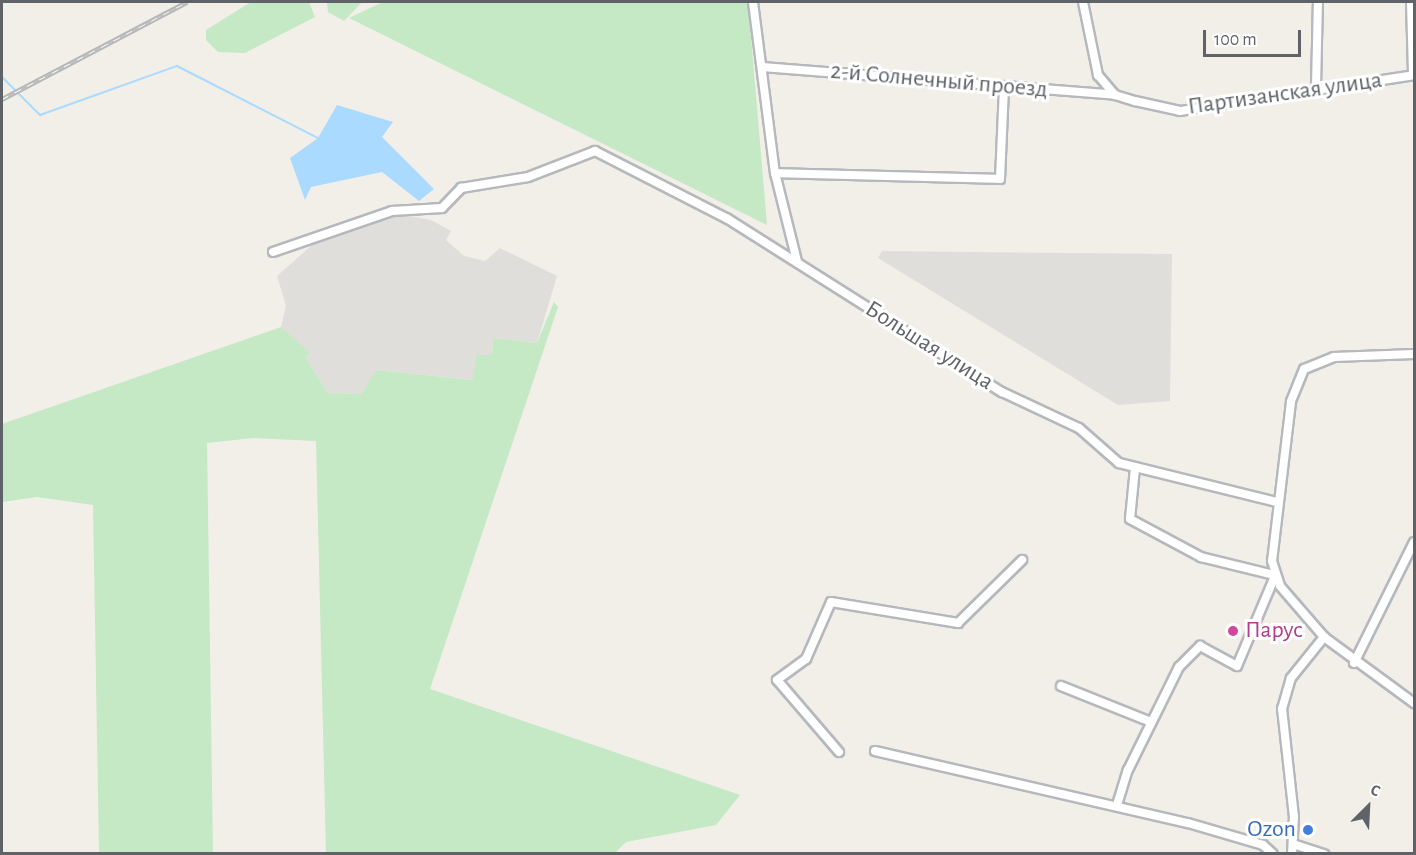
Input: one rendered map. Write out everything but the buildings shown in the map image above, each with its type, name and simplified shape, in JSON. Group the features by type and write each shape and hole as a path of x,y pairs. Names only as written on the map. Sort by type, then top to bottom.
{"street":[{"path":"753,2 775,173 796,261"},
{"path":"1083,2 1098,75 1115,96"},
{"path":"1317,87 1318,2"},
{"path":"1411,2 1414,75"},
{"name":"2-й Солнечный проезд","path":"763,67 1115,96"},
{"name":"Партизанская улица","path":"1115,96 1180,111 1317,87 1414,75"},
{"path":"775,173 1000,178 1004,87"},
{"name":"Большая улица","path":"273,252 392,211 442,208 461,188 528,177 595,151 728,219 1002,392 1079,428 1119,462 1135,468 1277,502"},
{"path":"1117,805 1151,722 1179,667 1200,646 1237,666 1275,575 1277,502 1291,402 1304,369 1334,357 1414,354"},
{"path":"1135,468 1130,519 1201,557 1275,575 1324,637 1354,663 1414,703"},
{"path":"1354,663 1414,542"},
{"path":"839,752 777,680 806,659 831,602 958,623 1022,560"},
{"path":"1292,854 1282,710 1292,678 1324,637"},
{"path":"1061,686 1151,722"},
{"path":"875,751 1117,805 1263,845 1273,854"},
{"path":"1293,844 1324,854"}],"shaded area":[{"path":"399,214 431,220 451,231 446,240 464,256 485,261 500,248 557,276 537,343 493,338 492,355 476,355 474,380 378,370 361,394 328,393 305,357 309,353 281,327 286,306 277,276 321,237"},
{"path":"882,251 1172,254 1170,401 1118,405 878,258"}],"green space":[{"path":"251,2 309,2 315,17 245,53 218,52 206,40 206,30"},
{"path":"327,2 362,2 344,21 328,12"},
{"path":"383,2 748,2 767,225 349,18"},
{"path":"554,302 558,307 430,689 740,795 716,825 626,842 615,853 326,853 316,441 253,438 207,443 213,853 99,853 93,505 37,497 2,502 2,424 281,327 310,353 305,357 328,393 361,394 377,370 473,380 476,355 492,355 493,338 537,343"}],"water":[{"path":"337,105 393,122 382,137 434,189 419,201 382,172 311,187 305,200 290,158 318,138"}],"waterway":[{"path":"2,77 40,115 177,66 318,138"}],"railway":[{"path":"2,99 187,2"}],"place":[{"name":"Парус","path":"1233,631"},
{"name":"Ozon","path":"1308,830"}]}
